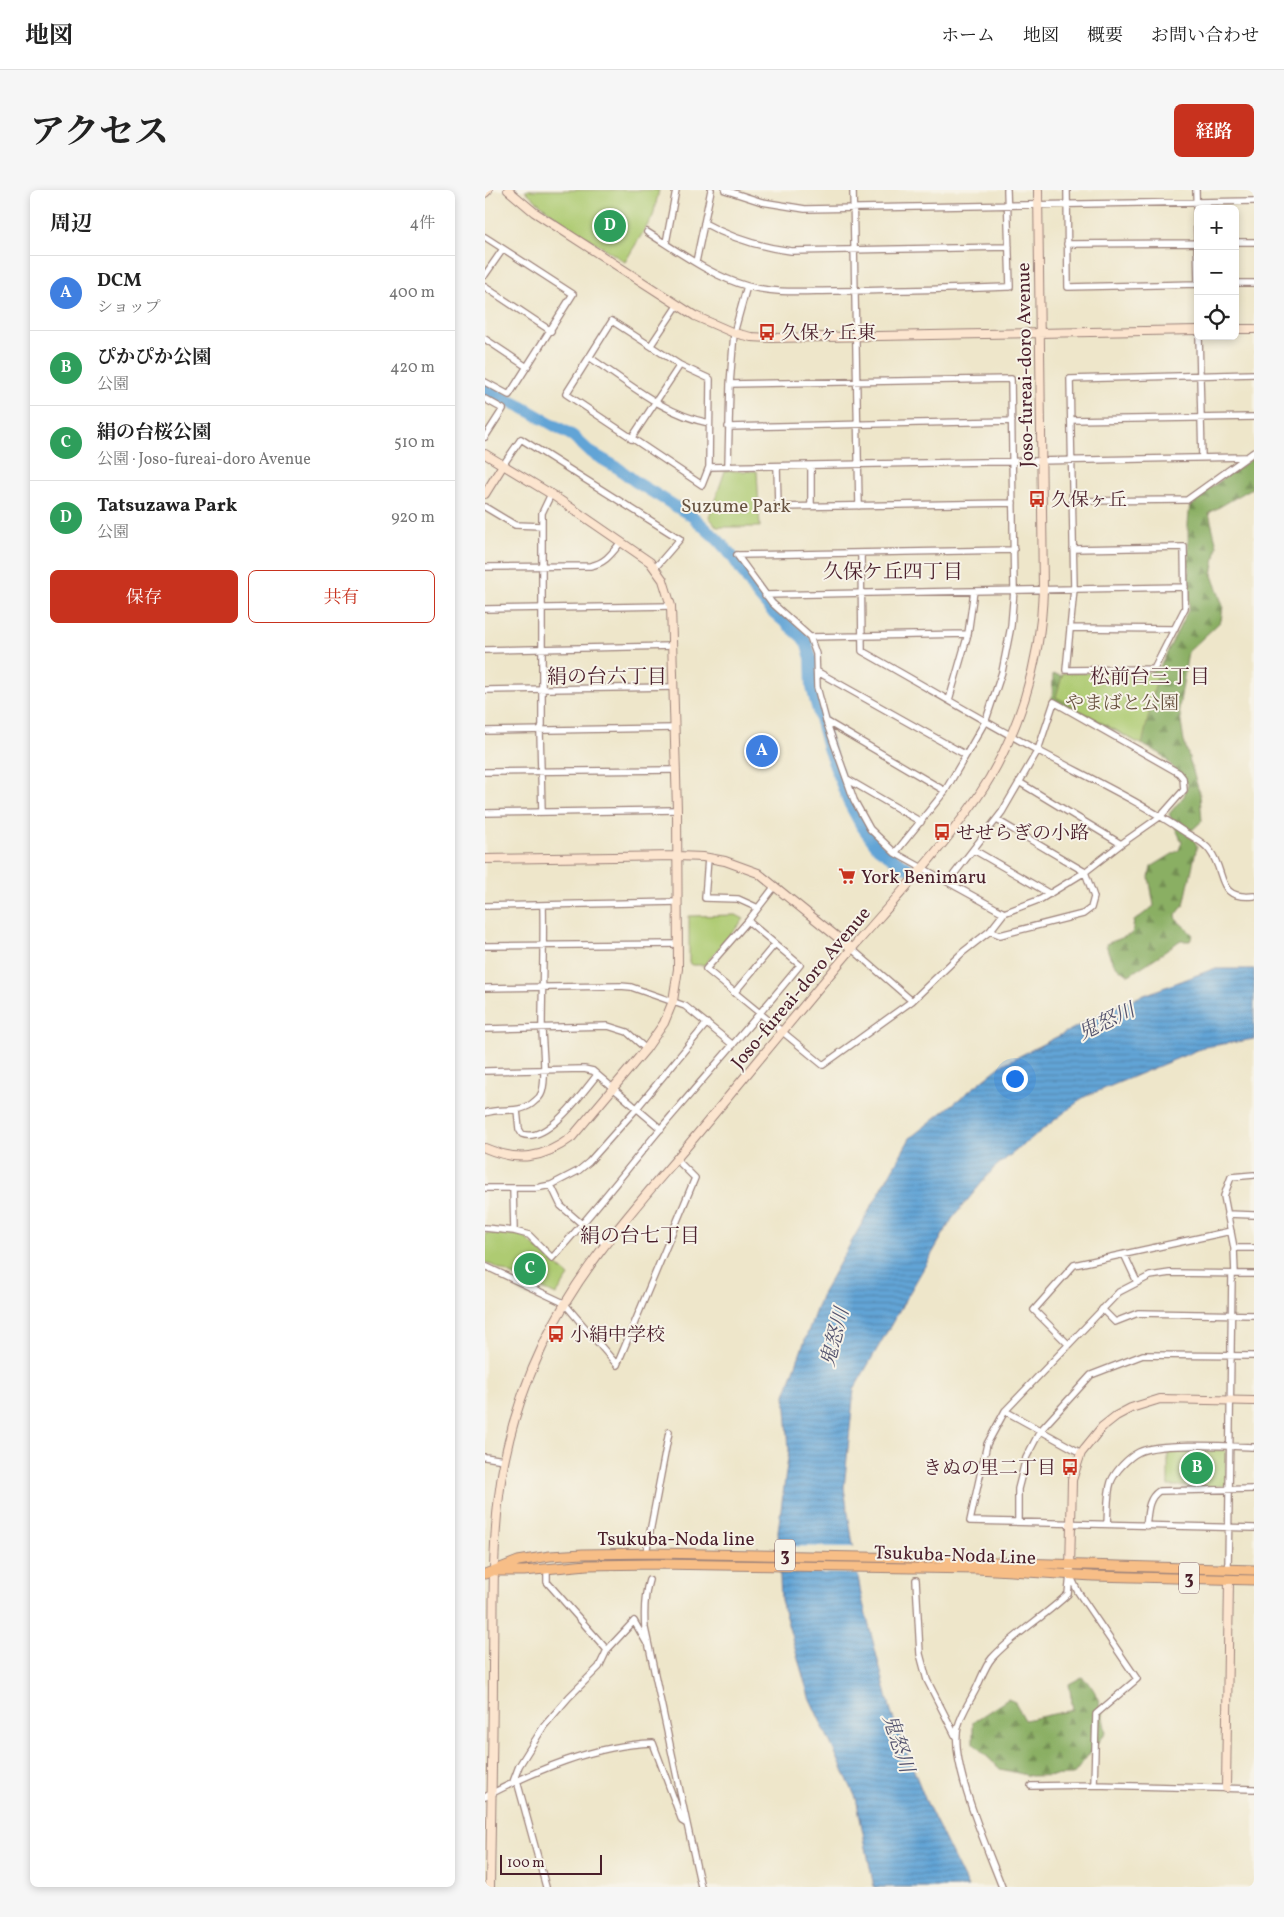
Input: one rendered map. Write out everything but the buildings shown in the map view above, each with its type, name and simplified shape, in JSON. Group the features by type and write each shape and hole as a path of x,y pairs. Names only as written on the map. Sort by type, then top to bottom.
{"main road":[{"name":"Tsukuba-Noda line","path":"489,1573 518,1561 550,1556 583,1554 651,1553 915,1558 1070,1564"},
{"name":"Tsukuba-Noda line","path":"489,1573 587,1565 655,1564"},
{"name":"Tsukuba-Noda Line","path":"655,1564 977,1569 1070,1575 1254,1580"},
{"name":"3","path":"1070,1564 1254,1570"}],"street":[{"path":"485,194 488,190"},
{"path":"508,190 534,212 677,306 706,322 734,333 762,338 1194,330"},
{"path":"666,243 676,190"},
{"path":"697,262 711,190"},
{"path":"725,190 762,202 791,208 1254,201"},
{"path":"853,190 859,506"},
{"path":"647,232 721,276 747,286 781,292 1010,287 1007,190"},
{"name":"Joso-fureai-doro Avenue","path":"490,1887 488,1795 489,1573 504,1460 531,1373 543,1344 565,1303 605,1244 922,868 977,798 1011,735 1025,695 1034,662 1043,614 1038,190"},
{"path":"1067,190 1068,286 1194,285"},
{"path":"1195,190 1196,205"},
{"path":"704,223 724,233 771,248 791,251 1009,247"},
{"path":"485,237 573,294 509,394 485,382"},
{"path":"1067,244 1194,242"},
{"path":"1239,242 1254,242"},
{"path":"485,275 503,249"},
{"path":"1239,283 1254,283"},
{"path":"728,466 728,427 734,333 747,286"},
{"path":"485,287 551,331"},
{"path":"651,345 677,306"},
{"path":"612,321 680,365 710,379 709,467 701,484 566,394 589,357 612,321"},
{"path":"1239,329 1254,329"},
{"path":"485,339 527,367"},
{"path":"1199,340 1202,458"},
{"path":"589,357 672,412 690,419 709,423"},
{"path":"631,439 657,403 680,365"},
{"path":"1073,549 1184,547 1185,608 1154,669 1066,670 1074,589 1073,549 1073,501 1070,379 1254,374"},
{"path":"730,384 1011,379 1014,590 1011,626 1002,672 986,720 945,791 895,853"},
{"path":"485,399 503,409 485,437"},
{"path":"1071,420 1254,417"},
{"path":"728,427 1012,421"},
{"path":"485,494 521,439 680,539 655,568"},
{"path":"1073,501 1187,500 1254,452"},
{"path":"485,454 551,494 621,542 655,568 663,580 671,606 673,646 678,902 678,969 673,1001 664,1023 646,1049 572,1137 560,1146 545,1154 528,1157 513,1157 485,1148"},
{"path":"709,467 1246,457"},
{"path":"777,466 779,507 1013,503"},
{"path":"811,466 811,506"},
{"path":"542,812 540,730 542,725 542,513 551,494"},
{"path":"485,506 515,525 542,526"},
{"path":"485,568 590,566 606,560 621,542"},
{"path":"1004,913 895,853 870,829 854,800 826,721 817,687 816,654 810,637 772,603 737,555 1014,550"},
{"path":"861,553 862,650 1038,750 1161,816 1210,851 1218,864 1223,885 1228,892 1235,895 1254,896"},
{"path":"765,595 1185,587"},
{"path":"949,700 967,634 974,591"},
{"path":"485,609 671,606"},
{"path":"1071,628 1175,629"},
{"path":"810,637 967,634"},
{"path":"485,650 673,646"},
{"path":"818,672 966,755"},
{"path":"485,690 674,687"},
{"path":"775,886 748,921 706,969 823,1065 912,1001 963,952 990,931 1004,913 1050,894 1085,872 1161,816 1183,790 1183,778 1179,773 1054,702 1038,750 997,820 948,882"},
{"path":"826,721 945,791"},
{"path":"485,731 674,728"},
{"path":"485,772 675,770"},
{"path":"847,779 921,822"},
{"path":"1019,782 1121,844"},
{"path":"485,813 677,810"},
{"path":"990,931 1000,935 1083,914 1091,908 1094,897 1085,872 997,820"},
{"path":"974,850 1050,894"},
{"path":"485,859 677,856 708,858 745,867 758,873 775,886 912,1001"},
{"path":"708,858 705,898 738,899 758,908"},
{"path":"485,906 678,902"},
{"path":"485,1113 517,1110 529,1106 537,1100 542,1092 544,1070 542,1028 543,905"},
{"path":"485,1228 514,1231 529,1235 552,1258 582,1225 800,965 748,921"},
{"path":"485,946 678,944"},
{"path":"734,993 775,944"},
{"path":"485,988 631,987 685,1006 733,1045"},
{"path":"485,1188 551,1185 578,1171 589,1162 637,1108 707,1024"},
{"path":"485,1029 609,1026 627,1032 646,1049"},
{"path":"485,1071 584,1069 597,1075 661,1129"},
{"path":"517,1110 521,1134 529,1135 542,1131 560,1118 597,1075"},
{"path":"485,1266 565,1303 617,1365 695,1178 676,1159"},
{"path":"1228,1570 1231,1446 1231,1315 1234,1248 1224,1196 1231,1177 1254,1175"},
{"path":"551,1185 561,1206 605,1244"},
{"path":"513,1188 514,1231"},
{"path":"1227,1214 1254,1215"},
{"path":"1068,1344 1034,1310 1074,1265 1231,1231"},
{"path":"1234,1248 1254,1248"},
{"path":"1124,1254 1137,1282"},
{"path":"1254,1274 1170,1272 1150,1276 1119,1292 1005,1411 987,1444 970,1521 1254,1528"},
{"path":"1102,1308 1115,1322 1138,1313 1254,1315"},
{"path":"1018,1521 1018,1489 1026,1458 1040,1431 1091,1375 1143,1355 1254,1356"},
{"path":"1002,1887 974,1815 959,1763 956,1737 959,1722 991,1660 1031,1623 1068,1594 1072,1480 1081,1453 1102,1427 1116,1416 1146,1403 1160,1400 1254,1401"},
{"path":"1005,1411 1081,1453"},
{"path":"651,1553 669,1432"},
{"path":"1107,1524 1111,1483 1119,1469 1137,1452 1148,1448 1254,1447"},
{"path":"485,1457 504,1460"},
{"path":"1147,1526 1152,1496 1159,1491 1254,1489"},
{"path":"547,1568 547,1582 607,1650"},
{"path":"1070,1575 1078,1592 1137,1678 1096,1714 1094,1785"},
{"path":"649,1580 644,1609 649,1646 701,1887"},
{"path":"916,1580 920,1654 927,1680 956,1737"},
{"path":"1227,1788 1229,1580"},
{"path":"546,1887 515,1782 519,1766 544,1726 599,1667 607,1650 634,1621 649,1646"},
{"path":"488,1795 568,1760 621,1746 653,1743 682,1821 687,1824"},
{"path":"1031,1786 1094,1785 1254,1789"}],"green space":[{"path":"525,190 659,190 653,216 625,262 559,219"},
{"path":"1254,457 1254,487 1209,513 1217,546 1212,575 1223,606 1221,621 1188,652 1179,708 1184,741 1200,795 1202,821 1190,832 1197,846 1184,905 1176,915 1177,920 1193,935 1190,941 1179,941 1129,975 1113,962 1106,944 1132,934 1134,921 1154,906 1149,877 1151,867 1179,850 1182,842 1169,814 1184,796 1188,784 1161,754 1052,699 1053,674 1077,679 1144,674 1160,667 1189,608 1188,524 1190,502"},
{"name":"Suzume Park","path":"725,471 757,471 760,527 717,527 709,517"},
{"name":"やまばと公園","path":"1063,673 1158,673 1142,745 1056,697"},
{"path":"736,915 744,919 704,965 692,965 689,963 689,916"},
{"path":"485,1233 524,1237 569,1276 556,1295 485,1262"},
{"path":"1168,1450 1226,1450 1226,1486 1168,1486"},
{"path":"1082,1677 1093,1688 1101,1709 1106,1732 1073,1775 1031,1776 1000,1769 973,1743 973,1722 1008,1699 1015,1702 1025,1720 1073,1710 1069,1684"}],"water":[{"name":"鬼怒川","path":"1213,969 1254,969 1254,1039 1205,1047 1084,1097 994,1168 952,1219 854,1389 844,1488 861,1595 892,1715 926,1801 968,1887 874,1887 856,1798 809,1697 781,1600 778,1531 789,1450 785,1395 821,1296 910,1138 1002,1065 1123,1003"}],"pier":[{"path":"776,1546 855,1547 860,1574 777,1572"}],"waterway":[{"path":"485,389 522,407 573,436 590,452 693,517 718,540 732,556 757,594 807,644 811,658 812,687 816,703 828,748 848,801 861,825 878,848 909,869"}],"place":[{"name":"Tatsuzawa Park","path":"610,226"},
{"name":"久保ヶ丘東","path":"767,332"},
{"name":"久保ヶ丘","path":"1037,499"},
{"name":"DCM","path":"762,751"},
{"name":"せせらぎの小路","path":"942,832"},
{"name":"York Benimaru","path":"847,876"},
{"name":"絹の台桜公園","path":"530,1269"},
{"name":"小絹中学校","path":"556,1334"},
{"name":"きぬの里二丁目","path":"1070,1467"},
{"name":"ぴかぴか公園","path":"1197,1468"}],"district":[{"name":"久保ケ丘四丁目","path":"893,571"},
{"name":"絹の台六丁目","path":"607,676"},
{"name":"松前台三丁目","path":"1150,676"},
{"name":"絹の台七丁目","path":"640,1235"}]}
